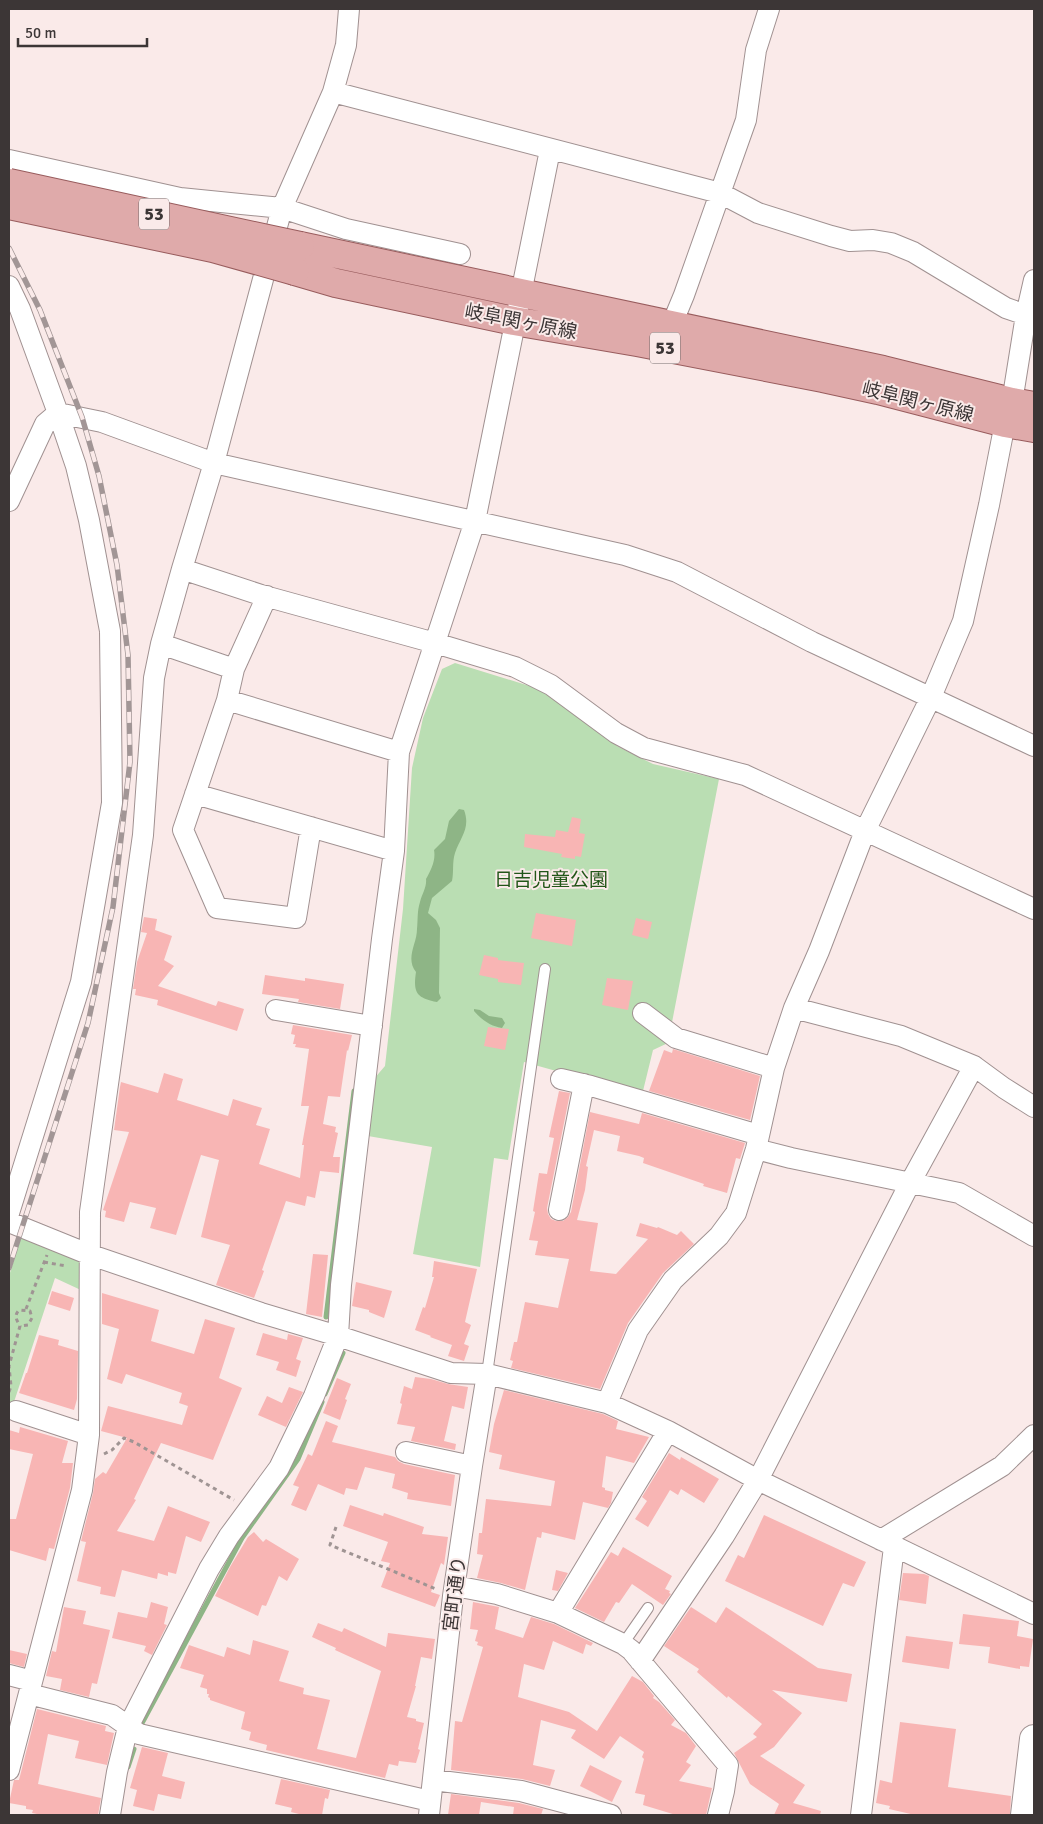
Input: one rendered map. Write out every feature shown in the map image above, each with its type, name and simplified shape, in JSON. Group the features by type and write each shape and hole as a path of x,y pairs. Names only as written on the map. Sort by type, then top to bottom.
{"main road":[{"name":"岐阜関ヶ原線","path":"9,183 298,259 336,283 514,322 636,342 878,390 1017,410"},
{"name":"岐阜関ヶ原線","path":"9,206 213,248 521,293 672,324 883,370 1017,410 1034,428"}],"street":[{"path":"9,1770 82,1490 89,1435 88,1254 90,1212 143,835 154,678 161,644 214,463 282,208 333,92 346,45 349,9"},
{"path":"672,324 746,120 756,50 769,9"},
{"path":"333,92 720,193 758,213 831,236 850,241 873,240 891,243 913,252 1006,308 1026,315"},
{"path":"110,1815 116,1772 128,1727 209,1569 229,1536 279,1468 314,1396 338,1336 341,1284 394,851 400,752 475,521 550,150"},
{"path":"9,160 180,198 282,208 346,229 460,254"},
{"path":"607,1403 638,1330 673,1280 719,1236 736,1213 758,1142 774,1068 794,1008 865,831 932,697 964,621 989,506 1017,410 1026,315 1034,280"},
{"path":"9,286 20,309 58,413 76,466 89,520 110,630 112,803 80,982 9,1213"},
{"path":"58,413 102,422 214,463 625,555 677,572 812,642 1034,746"},
{"path":"9,501 45,424 58,413"},
{"path":"182,569 266,596 515,667 551,685 616,733 644,748 745,774 1034,909"},
{"path":"266,596 234,669 227,700 183,830 217,908 296,918 311,827"},
{"path":"161,644 234,669"},
{"path":"227,700 400,752"},
{"path":"195,794 394,851"},
{"path":"794,1008 901,1036 974,1066 1034,1107"},
{"path":"276,1010 372,1026"},
{"path":"643,1013 676,1038 774,1068"},
{"path":"640,1661 724,1536 758,1480 910,1183 974,1066"},
{"path":"562,1079 584,1084 758,1142 791,1158 959,1193 1034,1236"},
{"path":"559,1210 584,1084"},
{"path":"9,1222 88,1254 261,1313 451,1373 487,1374 607,1403 668,1431 758,1480 887,1544 1034,1614"},
{"name":"宮町通り","path":"429,1808 454,1591 487,1374"},
{"path":"16,1411 89,1435"},
{"path":"558,1613 668,1431"},
{"path":"887,1544 1002,1466 1034,1435"},
{"path":"406,1452 472,1466"},
{"path":"860,1815 887,1544"},
{"path":"454,1591 497,1594 558,1613 623,1644 631,1650 728,1765 718,1815"},
{"path":"9,1675 30,1688 112,1716 139,1734 429,1808"},
{"path":"1024,1815 1032,1769 1034,1739"},
{"path":"433,1780 521,1791 611,1815"}],"lane":[{"path":"487,1374 545,969"},
{"path":"623,1644 648,1608"}],"path":[{"path":"26,1309 52,1240"},
{"path":"9,1392 11,1386 10,1366 20,1326 16,1319 16,1314 19,1310 30,1310 32,1318 28,1325 20,1326"},
{"path":"86,1459 102,1456 112,1450 124,1438 249,1509"},
{"path":"336,1527 330,1545 454,1591"}],"green space":[{"name":"日吉児童公園","path":"455,663 536,688 568,707 617,746 653,764 719,779 668,1043 653,1050 642,1095 524,1062 508,1160 494,1158 480,1267 413,1254 432,1147 368,1136 373,1080 385,1066 403,909 412,768 423,718 442,669"},
{"path":"22,1234 86,1259 83,1291 55,1278 9,1417 9,1276"}],"shaded area":[{"path":"459,809 464,810 466,828 454,856 452,881 432,898 428,913 436,920 440,928 439,993 441,998 437,1002 424,998 418,993 415,985 416,972 411,956 417,935 419,905 426,879 434,861 434,850 445,839 449,821"},
{"path":"474,1009 480,1010 489,1016 502,1018 505,1023 502,1028 490,1024 480,1017"}],"building":[{"path":"572,817 581,819 579,833 585,834 581,857 575,856 575,859 561,857 562,854 524,847 525,834 555,837 556,830 568,832"},
{"path":"536,913 576,920 572,946 531,938"},
{"path":"144,917 157,919 155,930 172,936 164,960 174,966 158,986 216,1006 218,1001 244,1009 237,1031 157,1005 158,1000 135,995 136,989 133,989 137,962 147,933 141,932"},
{"path":"636,918 652,922 648,939 632,935"},
{"path":"484,955 498,958 498,960 524,963 521,985 498,982 498,979 479,975"},
{"path":"265,975 305,981 305,978 344,984 340,1009 298,1002 299,999 262,994"},
{"path":"607,978 633,981 628,1010 602,1005"},
{"path":"293,1025 352,1035 347,1050 340,1097 328,1096 323,1124 336,1127 335,1132 338,1133 333,1157 340,1157 339,1173 320,1171 315,1198 307,1196 305,1206 286,1201 254,1298 216,1285 230,1245 201,1237 219,1160 201,1155 176,1235 150,1228 156,1208 130,1202 124,1222 105,1217 106,1211 103,1210 129,1132 114,1130 120,1087 121,1082 158,1093 164,1073 183,1079 177,1100 228,1116 233,1099 262,1108 256,1125 270,1129 259,1164 300,1178 304,1145 302,1145 309,1106 301,1106 309,1049 295,1047 296,1044 293,1044 295,1035 291,1034"},
{"path":"488,1027 509,1029 505,1050 484,1046"},
{"path":"673,1049 760,1076 750,1120 649,1091 664,1050 672,1053"},
{"path":"559,1091 570,1093 547,1208 551,1219 556,1221 563,1221 571,1212 590,1112 639,1124 642,1113 745,1143 740,1159 736,1158 727,1193 643,1163 644,1158 639,1156 617,1151 620,1136 594,1130 586,1166 588,1167 585,1190 577,1220 598,1223 590,1271 616,1274 648,1239 636,1236 640,1223 658,1227 677,1235 681,1231 694,1244 663,1273 628,1323 600,1389 511,1368 513,1361 510,1360 514,1342 517,1342 525,1302 558,1308 569,1259 535,1255 538,1241 529,1240 535,1212 533,1211 539,1173 547,1174 554,1138 549,1137"},
{"path":"313,1254 328,1255 322,1317 306,1314"},
{"path":"434,1261 477,1269 465,1322 471,1325 464,1344 469,1346 464,1361 448,1356 452,1345 415,1330 423,1307 425,1308 434,1277 432,1277"},
{"path":"356,1282 392,1291 384,1318 369,1312 369,1310 352,1306"},
{"path":"52,1291 74,1298 70,1311 48,1304"},
{"path":"102,1293 159,1310 151,1341 194,1354 205,1319 235,1328 219,1378 242,1388 213,1460 161,1443 134,1499 136,1500 117,1531 154,1541 168,1506 210,1522 201,1542 186,1536 176,1574 168,1572 168,1576 158,1573 157,1579 122,1570 115,1597 100,1594 101,1587 77,1581 86,1542 81,1541 95,1479 103,1472 106,1474 127,1438 101,1431 108,1406 182,1425 188,1406 179,1403 182,1393 126,1374 122,1384 107,1379 119,1329 102,1324"},
{"path":"263,1333 287,1340 288,1334 303,1338 296,1359 301,1361 296,1377 276,1370 279,1362 256,1355"},
{"path":"39,1335 59,1340 58,1345 78,1351 77,1399 74,1410 19,1393"},
{"path":"415,1377 468,1387 464,1409 452,1406 444,1441 456,1444 455,1450 411,1441 415,1427 397,1424 404,1386 412,1389"},
{"path":"337,1378 351,1384 340,1420 323,1413"},
{"path":"289,1387 303,1392 286,1427 258,1415 267,1396 282,1403"},
{"path":"504,1390 603,1414 618,1421 616,1429 649,1437 634,1463 606,1456 602,1487 613,1492 611,1503 608,1508 583,1502 575,1540 542,1532 541,1538 537,1537 525,1590 477,1578 483,1555 477,1554 479,1533 482,1533 486,1499 551,1506 555,1481 499,1469 502,1455 489,1452 494,1424"},
{"path":"326,1421 338,1426 332,1442 395,1457 404,1464 455,1475 451,1506 407,1499 408,1493 392,1488 395,1474 365,1467 357,1490 346,1488 344,1495 318,1484 306,1511 291,1505 299,1487 293,1485 308,1454 312,1456"},
{"path":"20,1427 68,1441 62,1463 73,1463 70,1488 54,1549 49,1548 46,1561 9,1550 9,1519 16,1519 33,1454 9,1449 9,1430 19,1433"},
{"path":"669,1453 680,1460 681,1457 719,1479 704,1503 681,1489 678,1495 670,1490 648,1527 635,1519 647,1501 642,1497"},
{"path":"350,1505 383,1516 384,1513 424,1527 422,1534 448,1537 444,1565 441,1563 431,1592 440,1595 435,1607 381,1587 390,1563 381,1561 388,1542 343,1526"},
{"path":"764,1515 866,1562 854,1587 843,1583 823,1626 725,1581 738,1555 744,1558"},
{"path":"254,1532 263,1542 266,1539 299,1559 287,1581 279,1576 266,1606 262,1605 258,1616 215,1596 248,1537"},
{"path":"623,1547 672,1576 665,1589 670,1591 669,1593 671,1594 663,1605 632,1584 619,1603 616,1602 604,1622 575,1608 611,1552 618,1556"},
{"path":"556,1570 568,1573 558,1591 552,1590"},
{"path":"903,1573 929,1576 926,1604 899,1600"},
{"path":"151,1602 168,1607 164,1624 167,1625 152,1655 144,1651 146,1646 112,1638 118,1612 147,1618"},
{"path":"473,1602 499,1607 495,1629 523,1638 531,1617 554,1624 593,1643 591,1646 586,1644 583,1654 553,1641 544,1670 524,1664 518,1697 569,1712 597,1731 632,1676 643,1682 654,1696 653,1698 675,1720 671,1725 686,1733 696,1746 686,1762 691,1765 679,1781 712,1788 706,1815 676,1815 643,1805 645,1795 635,1793 644,1759 642,1757 644,1752 620,1736 604,1759 571,1738 576,1730 541,1720 533,1765 555,1770 550,1786 522,1779 451,1770 455,1721 462,1722 483,1647 477,1645 478,1642 475,1641 478,1630 470,1629"},
{"path":"64,1607 86,1611 83,1624 110,1630 97,1684 92,1683 89,1697 60,1690 62,1679 46,1676 52,1651 56,1652"},
{"path":"691,1607 716,1623 726,1607 818,1668 852,1674 847,1702 772,1690 802,1713 774,1747 760,1756 805,1785 793,1803 821,1811 820,1815 774,1815 779,1804 750,1784 734,1753 757,1737 753,1734 762,1724 728,1696 727,1698 697,1672 699,1669 664,1646"},
{"path":"963,1614 1019,1621 1017,1636 1033,1639 1029,1667 1020,1666 1020,1669 988,1663 990,1647 959,1644"},
{"path":"318,1623 342,1632 344,1628 386,1647 388,1633 435,1639 432,1659 421,1657 416,1686 407,1717 424,1723 416,1763 399,1761 398,1766 389,1764 385,1778 266,1750 267,1745 249,1740 251,1732 241,1729 245,1712 210,1700 207,1689 200,1687 204,1675 180,1668 189,1645 224,1657 227,1647 250,1655 253,1640 289,1651 279,1681 304,1688 303,1694 330,1700 317,1749 356,1758 381,1671 312,1637"},
{"path":"906,1636 953,1642 949,1669 902,1662"},
{"path":"9,1650 27,1654 24,1667 9,1663"},
{"path":"37,1709 106,1726 105,1731 114,1733 107,1765 75,1758 79,1741 48,1734 38,1784 101,1798 98,1815 42,1815 32,1813 33,1810 26,1809 26,1806 9,1803 14,1780 19,1780"},
{"path":"900,1722 956,1729 948,1787 1011,1796 1010,1815 915,1815 889,1809 890,1806 876,1803 880,1780 892,1783"},
{"path":"142,1747 168,1753 162,1776 185,1782 181,1799 158,1794 154,1811 133,1806 137,1790 130,1788"},
{"path":"590,1765 622,1781 612,1802 580,1786"},
{"path":"281,1779 330,1790 328,1799 325,1798 322,1815 303,1815 291,1812 292,1808 275,1804"},
{"path":"451,1794 519,1803 543,1809 541,1815 513,1815 514,1807 481,1802 479,1815 448,1815"}],"waterway":[{"path":"326,1317 354,1091"},
{"path":"325,1394 343,1353"},
{"path":"141,1725 242,1538 298,1459 322,1402"},
{"path":"128,1767 134,1749"}],"railway":[{"path":"9,248 40,310 82,417 99,476 117,565 128,655 130,762 113,907 88,1023 9,1268"}]}
